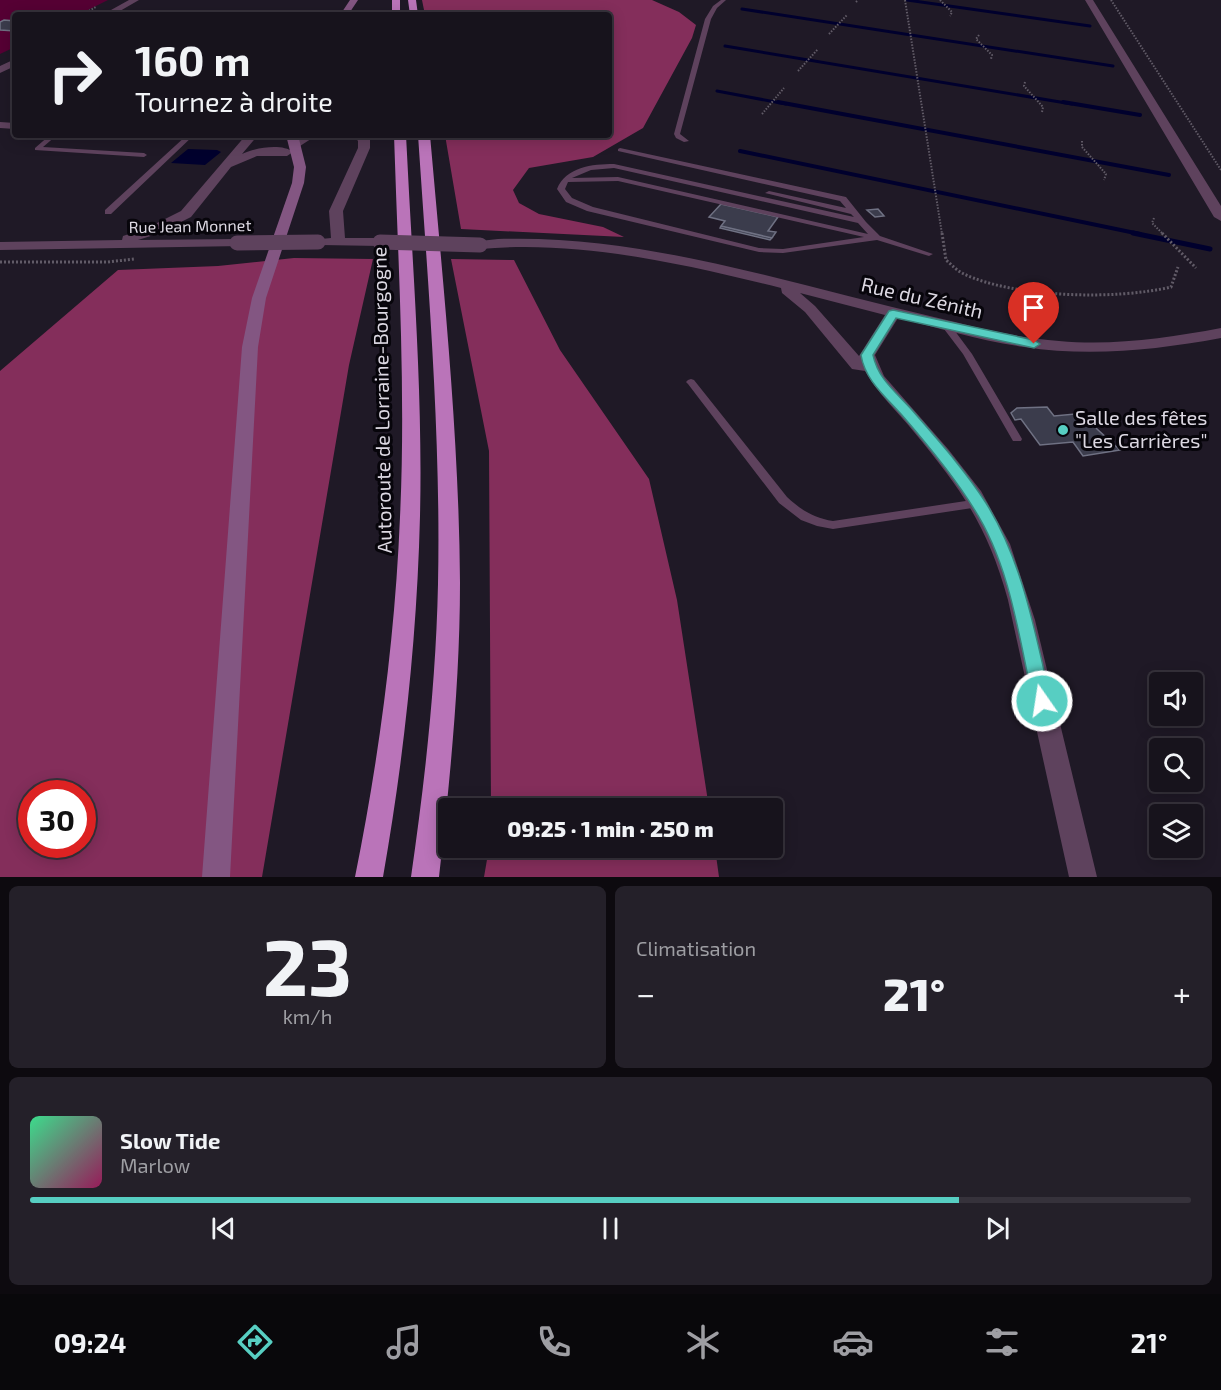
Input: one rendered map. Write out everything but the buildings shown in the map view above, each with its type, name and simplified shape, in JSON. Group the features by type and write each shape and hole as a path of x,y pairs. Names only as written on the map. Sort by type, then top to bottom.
{"highway":[{"name":"Autoroute de Lorraine-Bourgogne","path":"369,877 382,814 401,670 409,559 410,382 400,138"},
{"path":"424,138 444,388 449,555 443,699 425,877"}],"street":[{"path":"112,12 135,0"},
{"path":"1089,0 1221,217"},
{"path":"104,245 152,231 186,214 249,138"},
{"path":"337,242 339,231 336,211 364,147 362,138"},
{"path":"216,877 250,347 259,298 298,183 289,141 255,152 221,171"},
{"path":"183,244 191,228 187,224 186,214"},
{"name":"Rue Jean Monnet","path":"0,246 318,242 480,245"},
{"name":"Rue du Zénith","path":"480,245 494,249 617,251 688,262 893,314 1034,344 1078,347 1147,345 1221,333"},
{"path":"772,283 803,302 858,365 869,368"},
{"path":"893,314 867,355 869,368 979,503 993,527 1017,590 1083,877"}],"lane":[{"path":"686,141 677,134 708,19 715,7 724,0"},
{"path":"50,138 37,149 144,155"},
{"path":"108,212 188,138"},
{"path":"620,150 843,199 877,238"},
{"path":"611,158 853,212"},
{"path":"860,221 614,166 584,170 565,180 561,189 569,200 590,209 759,249 783,251 877,238"},
{"path":"565,180 604,177 618,179 877,238 929,254"},
{"path":"946,325 967,354 1017,439"},
{"path":"692,382 783,500 798,514 813,523 833,525 979,503"}],"path":[{"path":"905,0 946,260 965,274 994,284 1043,292 1112,293 1163,290 1171,287 1178,267"},
{"path":"940,0 952,12 950,16"},
{"path":"1111,0 1221,170"},
{"path":"829,34 847,15"},
{"path":"979,35 976,39 992,55 991,59"},
{"path":"798,71 818,49"},
{"path":"1026,82 1024,86 1043,107 1042,112"},
{"path":"762,114 784,88"},
{"path":"1082,141 1082,147 1106,174 1104,180"},
{"path":"1154,219 1152,223 1196,268"}],"shaded area":[{"path":"0,0 108,0 84,12 12,12 12,48 0,54"},
{"path":"422,0 652,0 679,12 696,25 692,38 643,128 593,157 529,168 513,190 519,203 539,214 603,227 624,237 461,229 446,138 612,138 612,12 424,12"},
{"path":"294,258 373,259 349,365 262,877 0,877 0,371 118,270 218,266"},
{"path":"451,259 514,260 560,350 649,479 677,600 707,798 491,798 489,451"},
{"path":"487,858 716,858 719,877 484,877"}],"water":[{"path":"188,149 221,152 205,165 171,163"}],"waterway":[{"path":"907,0 1090,26"},
{"path":"742,9 1113,66"},
{"path":"725,46 1072,104"},
{"path":"717,91 786,104"},
{"path":"778,102 1169,175"},
{"path":"1063,102 1140,115"},
{"path":"740,151 1140,234"},
{"path":"1133,233 1210,249"}],"place":[{"name":"Salle des fêtes \"Les Carrières\"","path":"1063,430"}],"route":[{"path":"1034,344 893,314 874,340 867,355 869,368 879,383 907,412 979,503 993,527 1017,590 1042,701"}]}
